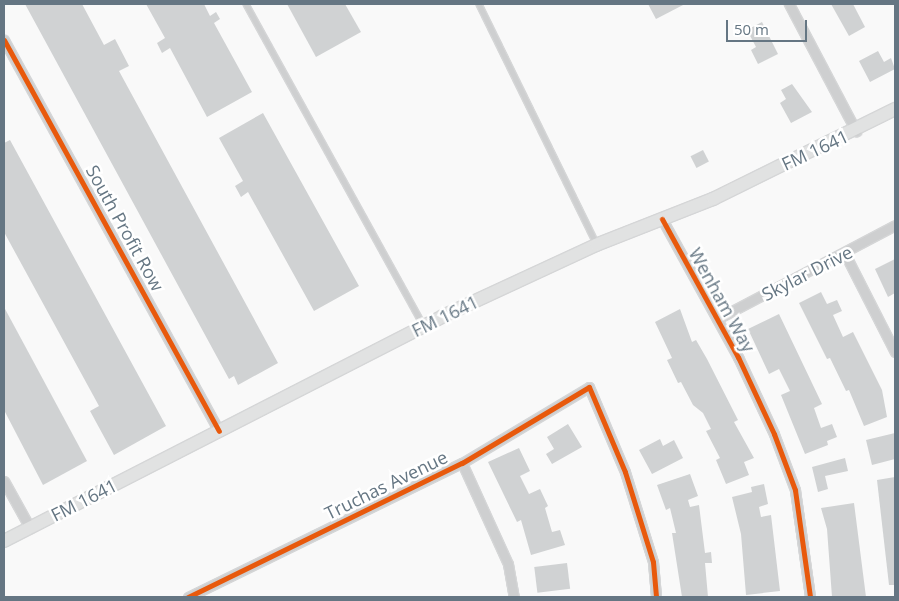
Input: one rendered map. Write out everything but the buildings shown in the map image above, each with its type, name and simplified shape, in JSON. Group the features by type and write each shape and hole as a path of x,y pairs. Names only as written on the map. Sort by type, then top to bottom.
{"main road":[{"name":"FM 1641","path":"4,541 424,326 596,245 662,219 856,131 895,109"}],"street":[{"path":"790,4 856,131"},
{"name":"South Profit Row","path":"4,40 219,431"},
{"name":"Wenham Way","path":"662,219 717,319 774,434 795,490 810,597"},
{"name":"Skylar Drive","path":"717,319 845,254 895,225"},
{"path":"845,254 895,352"},
{"name":"Truchas Avenue","path":"188,597 462,463 589,387 628,481 653,562 656,597"},
{"path":"462,463 508,564 514,597"},
{"path":"4,482 30,528"}],"lane":[{"path":"246,4 424,326"},
{"path":"479,4 596,245"}],"cycle path":[{"path":"4,40 219,431"},
{"path":"662,219 738,357 774,434 795,490 810,597"},
{"path":"188,597 462,463 589,387 625,472 653,562 656,597"}]}
